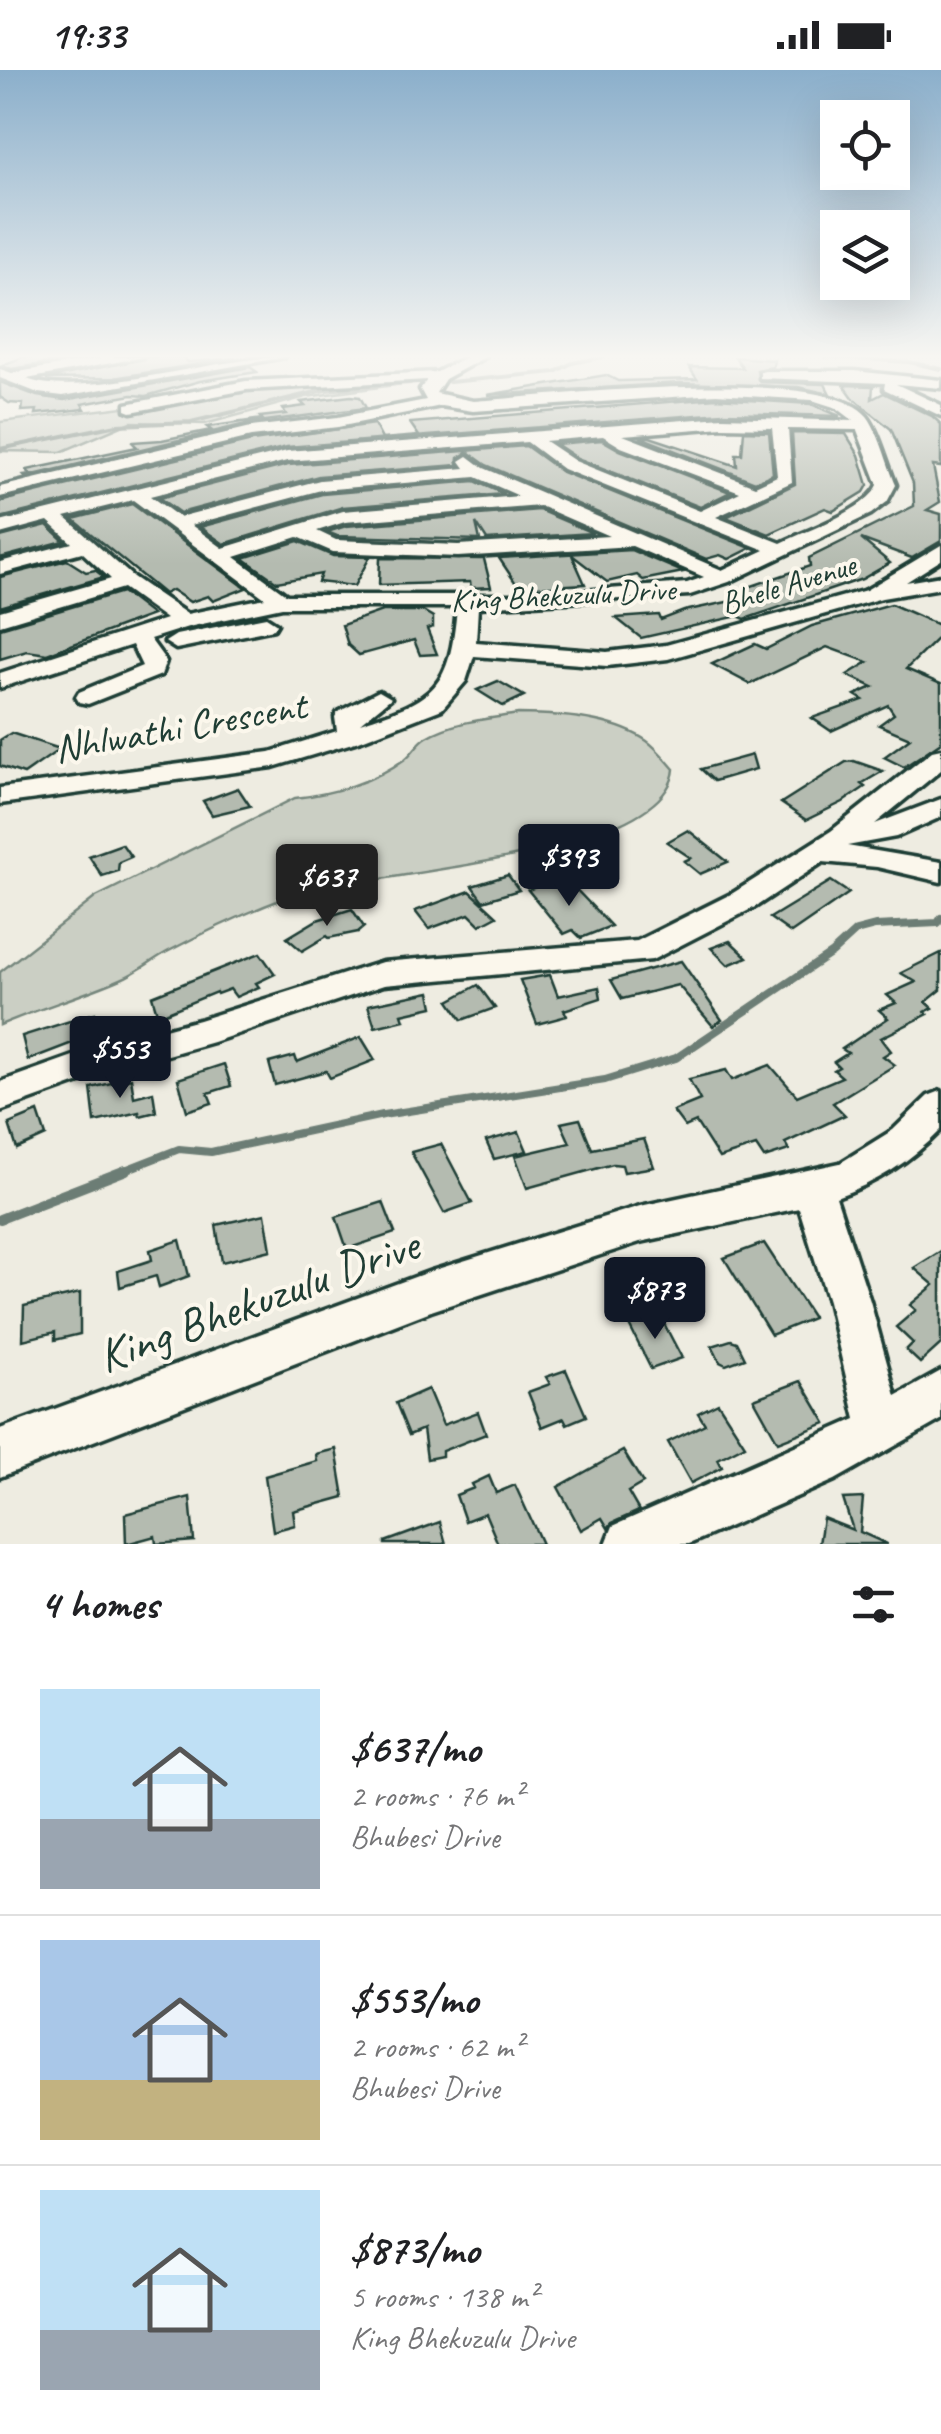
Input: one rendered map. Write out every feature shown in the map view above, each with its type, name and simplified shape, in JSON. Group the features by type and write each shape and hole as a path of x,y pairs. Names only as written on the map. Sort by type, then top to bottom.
{"street":[{"path":"5,487 251,432 305,426"},
{"path":"0,528 287,456 674,426"},
{"path":"701,517 788,475 779,426"},
{"path":"860,426 866,426"},
{"name":"King Bhekuzulu Drive","path":"0,681 141,643 183,621 282,602 468,602 651,594 690,588 722,578 864,510 885,492 886,479 866,426"},
{"path":"606,431 627,444 756,492"},
{"path":"531,437 548,454 569,464 782,550"},
{"path":"458,442 478,472"},
{"path":"174,524 320,485 478,472 722,578"},
{"path":"136,494 282,602"},
{"path":"218,556 354,516 542,500"},
{"path":"52,515 126,581 183,621"},
{"path":"300,531 333,546 458,552 634,540"},
{"path":"0,568 85,545"},
{"name":"Bhele Avenue","path":"464,648 625,658 689,647 873,594 941,551"},
{"path":"0,618 126,581"},
{"path":"873,594 941,582"},
{"name":"Nhlwathi Crescent","path":"0,796 273,759 418,713 445,697 453,687 464,648 468,602"},
{"path":"88,698 154,670 154,661 141,643 266,624"},
{"path":"350,736 347,718 379,698"},
{"path":"0,1097 104,1059 382,974 641,952 744,900 830,844 941,757"},
{"path":"830,844 886,831 941,807"},
{"path":"830,844 941,872"},
{"name":"King Bhekuzulu Drive","path":"0,1453 431,1290 640,1224 813,1188 852,1175 906,1142 941,1106"},
{"path":"813,1188 849,1301 882,1430"},
{"path":"631,1544 818,1463 941,1394"}],"shaded area":[{"path":"0,426 122,426 61,452 0,451"},
{"path":"518,714 567,716 618,727 647,741 674,769 658,800 621,824 567,843 505,858 285,898 196,937 121,979 0,1025 0,972 96,897 295,798 338,790 380,774 405,759 424,739 448,727"}],"building":[{"path":"238,426 25,477 24,476 31,475 27,470 137,447 132,442 211,430 207,427"},
{"path":"361,426 375,426 382,439 419,436 412,426 559,426 287,447 0,518 0,502 252,441"},
{"path":"887,426 941,426 941,467 933,466 940,502 927,510 941,514 941,541 912,558 861,539 890,563 862,579 745,619 738,616 641,638 616,618 659,615 661,620 746,598 734,592 810,566 809,558 914,506 913,483"},
{"path":"744,431 769,432 773,474 755,482 640,437 737,466 736,454 742,454"},
{"path":"792,433 846,434 859,455 868,485 864,492 833,511 825,508 769,534 726,517 795,484"},
{"path":"602,440 730,492 700,507 577,458 556,444"},
{"path":"526,446 562,472 751,548 729,559 720,555 706,559 486,465 468,452 458,458 458,465 319,476 180,513 159,498 288,465"},
{"path":"475,481 504,494 343,507 224,544 200,527 322,494"},
{"path":"132,504 246,588 213,601 208,596 190,602 172,590 164,594 73,519"},
{"path":"539,510 593,533 487,540 476,523 480,540 337,536 327,532 346,526"},
{"path":"47,525 64,541 0,558 0,537"},
{"path":"298,541 333,556 370,557 354,586 318,582 321,574 277,582 243,558"},
{"path":"631,550 683,572 643,580 637,575 607,582 572,555 585,584 519,588 499,558"},
{"path":"380,558 484,559 491,587 471,588 470,582 379,585"},
{"path":"67,560 104,577 0,607 0,577"},
{"path":"122,592 152,615 47,654 27,651 0,659 0,628"},
{"path":"891,604 941,626 941,635 906,669 941,684 941,742 904,767 884,757 910,738 879,725 894,714 888,705 831,731 812,718 863,700 855,695 873,687 847,675 868,662 827,647 750,684 712,664 755,644 766,649 812,626"},
{"path":"382,611 423,611 433,617 433,627 427,629 437,654 420,655 414,640 359,655 348,645 342,625"},
{"path":"498,681 524,696 503,706 477,690"},
{"path":"11,733 60,749 24,774 0,766 0,740"},
{"path":"752,755 756,769 714,781 701,769"},
{"path":"846,762 883,771 861,784 865,787 843,802 806,820 781,803"},
{"path":"238,788 250,806 212,815 203,801"},
{"path":"688,830 728,862 700,874 684,861 691,858 667,842"},
{"path":"122,844 131,857 119,862 118,871 102,876 89,856"},
{"path":"508,875 519,890 483,901 472,886"},
{"path":"555,879 563,887 570,883 611,926 581,938 573,930 564,934 528,890"},
{"path":"831,881 849,893 791,933 770,918"},
{"path":"470,891 497,916 480,925 469,914 429,929 415,911"},
{"path":"352,909 364,927 358,932 327,936 302,951 287,938 317,920"},
{"path":"730,941 747,957 728,965 711,948"},
{"path":"260,953 275,974 256,983 259,987 236,997 230,989 216,992 158,1016 152,996"},
{"path":"941,953 941,990 926,1002 933,1008 881,1038 891,1051 883,1056 895,1065 833,1103 845,1115 785,1143 789,1150 764,1158 756,1146 719,1158 696,1122 685,1127 673,1111 700,1100 689,1079 726,1070 732,1080 770,1065 797,1096 842,1077 834,1070 839,1067 834,1062 848,1053 842,1049 888,1018 879,1010 896,1003 887,995 916,982 901,973"},
{"path":"681,961 722,1020 713,1026 678,985 622,999 611,980"},
{"path":"550,975 558,996 599,987 601,998 564,1010 567,1016 537,1024 520,980"},
{"path":"478,985 495,1008 462,1020 449,1001"},
{"path":"430,992 433,1007 402,1014 404,1020 375,1027 368,1005"},
{"path":"95,1013 101,1032 28,1060 22,1036"},
{"path":"361,1037 375,1060 330,1078 326,1071 275,1085 269,1063 295,1056 297,1062"},
{"path":"224,1064 231,1086 208,1093 212,1103 187,1111 178,1079"},
{"path":"131,1078 134,1097 153,1092 156,1112 95,1122 91,1088"},
{"path":"38,1112 46,1136 17,1149 9,1124"},
{"path":"580,1119 592,1149 644,1139 654,1167 624,1172 622,1165 613,1164 527,1188 515,1156 570,1143 561,1123"},
{"path":"519,1132 527,1151 494,1159 486,1141"},
{"path":"441,1144 472,1203 444,1213 411,1152"},
{"path":"383,1202 395,1233 347,1249 336,1217"},
{"path":"265,1214 271,1250 222,1262 216,1225"},
{"path":"180,1240 189,1276 159,1287 156,1276 120,1287 118,1271 152,1260 150,1250"},
{"path":"764,1243 813,1318 771,1335 724,1258"},
{"path":"941,1251 941,1344 920,1363 906,1350 913,1343 896,1327 916,1310 910,1305 934,1285 914,1268"},
{"path":"80,1293 80,1334 55,1340 55,1332 23,1340 24,1306"},
{"path":"659,1314 682,1358 651,1369 629,1325"},
{"path":"737,1342 745,1358 726,1365 720,1362 712,1346"},
{"path":"566,1370 586,1416 567,1424 564,1418 542,1427 528,1392 550,1384 546,1377"},
{"path":"801,1381 826,1423 778,1442 754,1399"},
{"path":"428,1389 443,1425 478,1412 486,1434 442,1451 442,1456 427,1459 423,1429 409,1435 396,1403"},
{"path":"718,1403 745,1445 718,1459 722,1467 691,1483 668,1442 705,1424 698,1413"},
{"path":"336,1449 344,1497 293,1511 295,1525 273,1531 265,1476 317,1461 316,1454"},
{"path":"623,1451 643,1483 628,1492 639,1511 608,1528 602,1518 581,1530 558,1487"},
{"path":"489,1476 496,1493 515,1485 542,1544 498,1544 485,1513 465,1521 456,1495"},
{"path":"190,1497 194,1541 156,1544 155,1536 126,1544 125,1514"},
{"path":"863,1498 860,1532 887,1544 819,1544 823,1518 853,1530 843,1499"},
{"path":"440,1522 446,1544 385,1544 385,1542"}],"waterway":[{"path":"0,449 113,426"},
{"path":"120,1172 179,1149 211,1152 383,1115 605,1080 676,1058 832,953 856,931 875,926 938,923 941,918"},
{"path":"0,1219 126,1170"}]}
